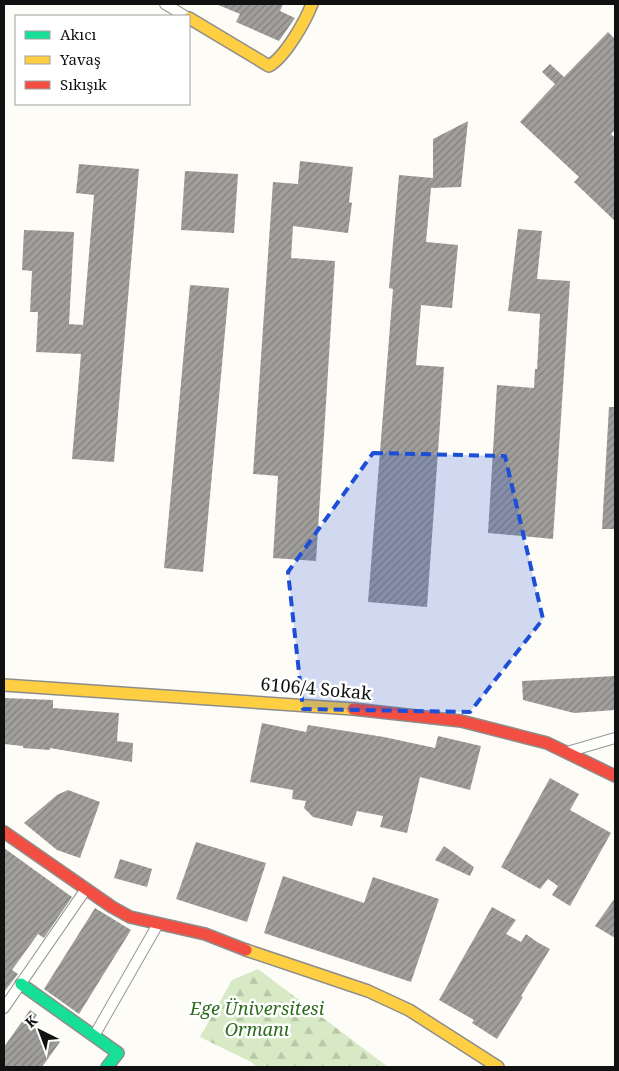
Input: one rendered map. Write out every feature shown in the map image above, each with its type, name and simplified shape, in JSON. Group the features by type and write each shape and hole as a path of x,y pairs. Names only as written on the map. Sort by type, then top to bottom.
{"street":[{"path":"165,4 183,15"},
{"path":"190,19 269,66 279,61 286,51 291,40 306,20 312,4"},
{"name":"6106/4 Sokak","path":"4,685 331,707 461,721 547,743 615,776"},
{"path":"567,752 615,738"},
{"path":"4,832 130,917 205,934 266,958 368,991 409,1010 498,1067"},
{"path":"4,1008 86,889"},
{"path":"94,1036 158,924"},
{"path":"20,984 118,1053 107,1067"}],"highlighted area":[{"path":"373,453 505,456 543,619 470,712 303,709 288,572"}],"green space":[{"name":"Ege Üniversitesi Ormanı","path":"258,969 388,1067 257,1067 251,1062 200,1037 232,980"}],"building":[{"path":"216,4 283,4 280,11 295,18 279,41 236,22 240,14"},
{"path":"608,32 615,39 615,130 611,134 615,138 615,221 574,182 579,177 520,122 555,84 542,72 550,64 564,77"},
{"path":"468,121 461,187 431,188 426,242 458,245 452,308 421,305 416,365 444,367 427,607 368,602 393,289 389,288 399,175 433,178 433,139"},
{"path":"300,161 353,167 349,202 352,203 348,233 293,226 291,258 335,261 316,561 273,558 278,476 253,474 273,182 298,184"},
{"path":"79,164 139,169 114,462 72,459 81,354 36,352 38,312 30,312 32,271 22,270 24,230 74,232 69,324 83,325 94,195 76,193"},
{"path":"185,171 238,174 234,233 181,230"},
{"path":"518,229 542,231 537,279 570,281 553,539 488,533 497,385 534,388 535,369 537,369 540,314 508,311"},
{"path":"190,285 229,288 203,572 164,568"},
{"path":"609,407 615,407 615,529 602,529"},
{"path":"615,676 615,710 574,713 523,700 522,681"},
{"path":"4,698 53,700 53,708 119,713 117,741 133,743 132,762 50,748 50,750 23,748 23,746 4,744"},
{"path":"262,723 306,732 308,725 384,737 435,748 438,736 481,746 470,790 420,777 407,833 380,827 383,816 357,811 352,826 313,817 304,808 306,801 292,799 293,790 250,782"},
{"path":"550,778 579,794 570,810 611,833 570,906 552,895 558,886 548,879 540,889 501,867"},
{"path":"68,790 100,802 80,858 57,850 24,823 57,795"},
{"path":"196,842 266,863 247,922 176,899"},
{"path":"444,846 474,867 470,876 435,860"},
{"path":"4,848 72,897 44,938 38,934 12,970 18,974 4,992"},
{"path":"120,859 152,869 147,887 114,878"},
{"path":"283,876 364,903 373,877 439,899 411,982 264,933"},
{"path":"615,898 615,938 595,926"},
{"path":"492,907 516,920 506,934 521,942 526,934 550,949 497,1039 472,1023 474,1020 439,1000"},
{"path":"95,908 131,930 79,1014 44,989"},
{"path":"30,1010 37,1015 32,1022 60,1042 42,1067 4,1067 4,1047"}],"traffic: fast":[{"path":"21,984 118,1053 107,1067"}],"traffic: slow":[{"path":"190,19 269,66 288,47 300,29 312,4"},
{"path":"4,685 353,709"},
{"path":"246,950 368,991 409,1010 498,1067"}],"traffic: jam":[{"path":"353,709 461,721 547,743 615,776"},
{"path":"4,832 112,907 130,917 205,934 246,950"}]}
